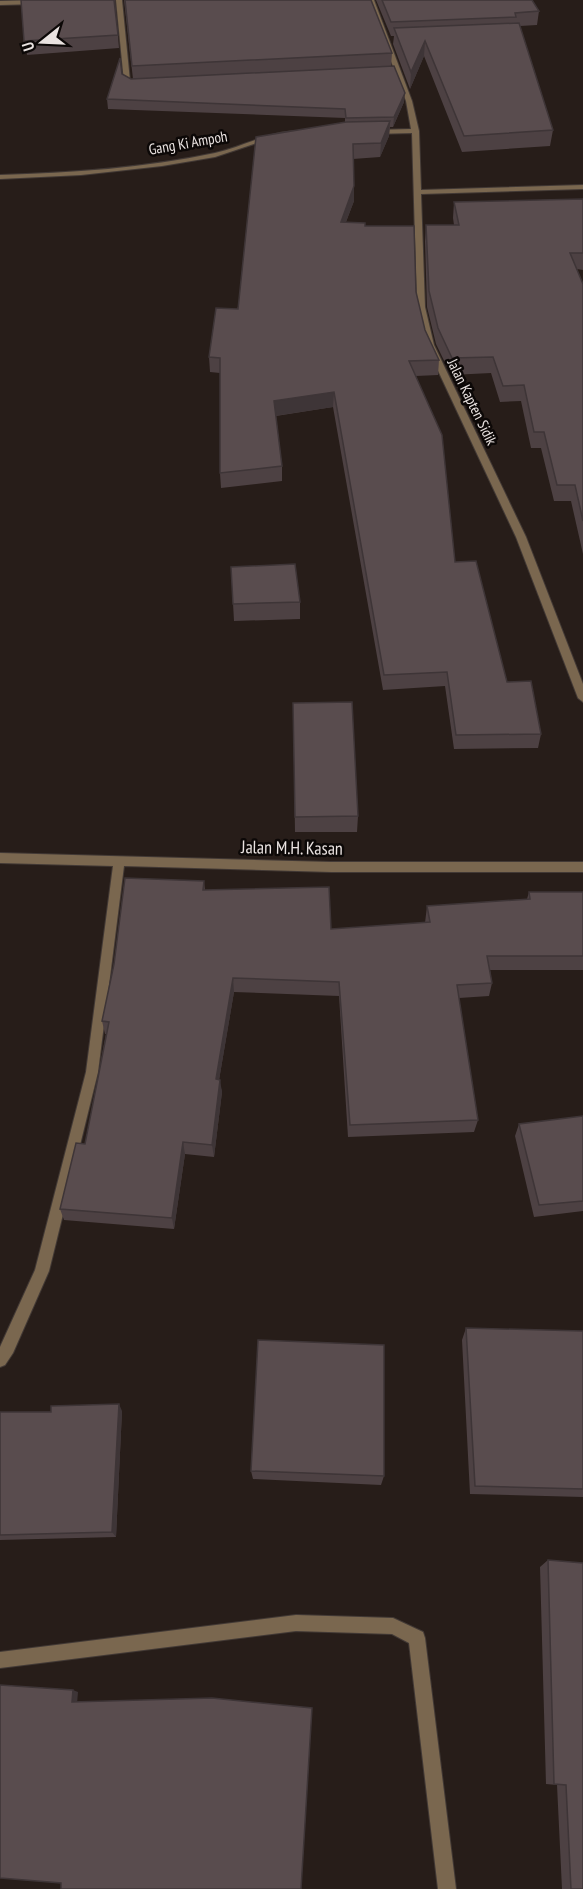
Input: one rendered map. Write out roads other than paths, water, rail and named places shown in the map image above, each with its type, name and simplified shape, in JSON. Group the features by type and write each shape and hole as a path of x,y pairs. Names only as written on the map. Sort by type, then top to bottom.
{"street":[{"path":"119,0 127,82 150,83"},
{"name":"Jalan Kapten Sidik","path":"371,0 398,71 415,131 421,307 430,345 521,537 583,698"},
{"path":"0,3 41,2"},
{"path":"387,40 399,40"},
{"path":"387,71 398,71"},
{"path":"360,132 415,131"},
{"name":"Gang Ki Ampoh","path":"0,177 62,174 195,158 234,150 260,137 272,134 304,133"},
{"path":"418,192 583,187"},
{"name":"Jalan M.H. Kasan","path":"0,858 331,867 583,867"},
{"path":"0,1360 8,1348 42,1271 92,1072 119,862"},
{"path":"0,1660 296,1623 393,1626 417,1638 447,1889"}]}
